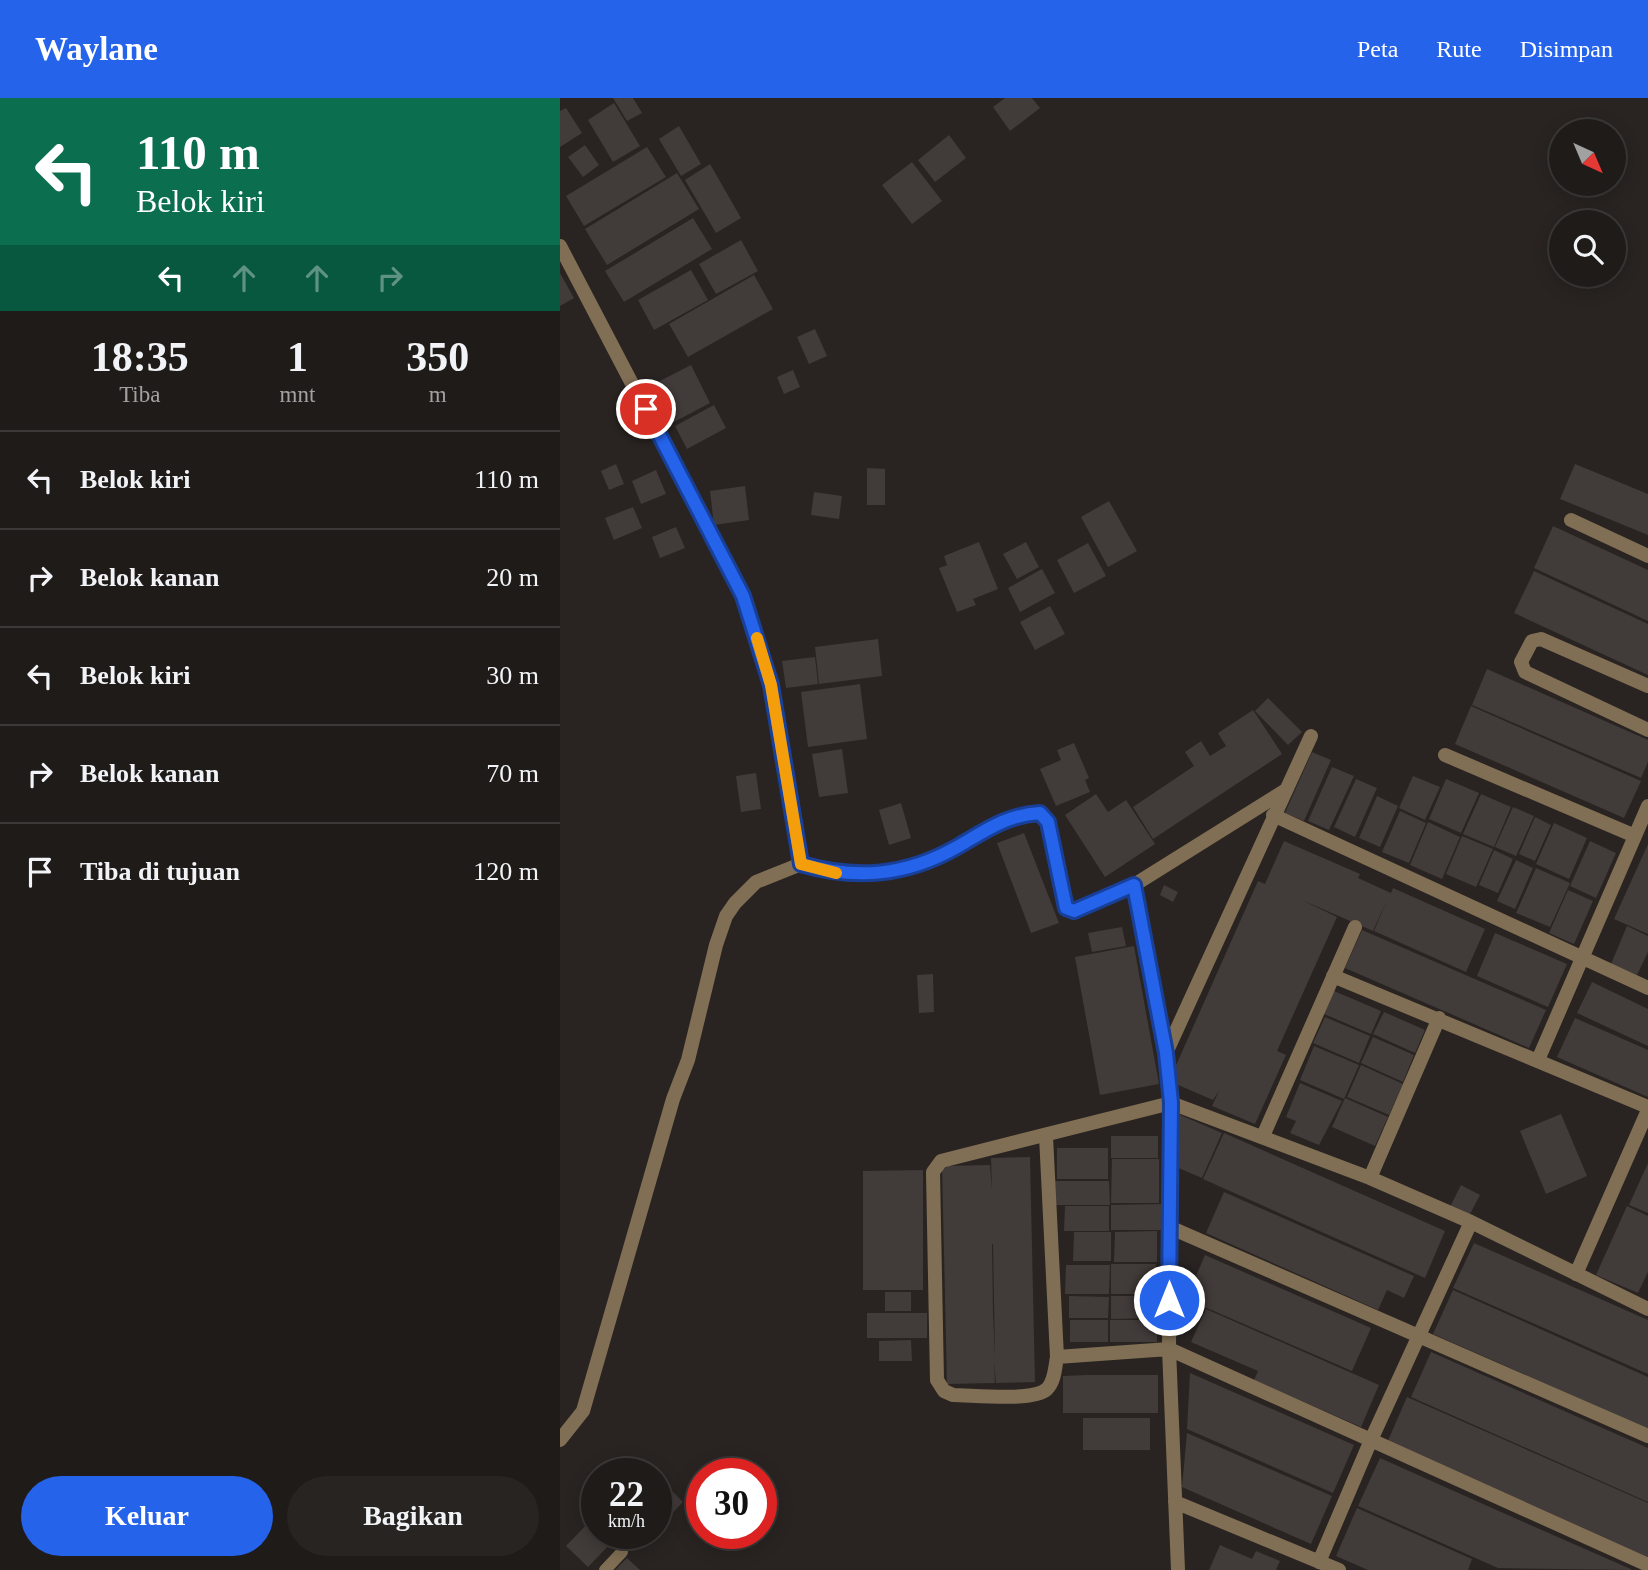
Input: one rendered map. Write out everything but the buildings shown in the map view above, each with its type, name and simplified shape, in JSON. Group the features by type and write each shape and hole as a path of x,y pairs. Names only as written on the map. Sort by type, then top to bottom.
{"street":[{"path":"560,246 743,596 771,685 801,864"},
{"path":"1571,520 1648,555"},
{"path":"1648,686 1541,639 1532,641 1521,662 1525,673 1648,730"},
{"path":"1166,1053 1311,736"},
{"path":"1445,755 1634,836"},
{"path":"560,1440 583,1411 673,1099 688,1060 720,930 735,902 756,881 801,864 831,873 883,874 904,870 954,848 1004,818 1040,813 1048,822 1066,908 1074,911 1134,885 1286,790"},
{"path":"1538,1060 1648,806"},
{"path":"1273,815 1648,988"},
{"path":"1134,885 1166,1053 1171,1103 1169,1349 1178,1570"},
{"path":"1263,1136 1355,926"},
{"path":"1333,976 1439,1018 1648,1108 1576,1275"},
{"path":"1370,1178 1439,1018"},
{"path":"1046,1136 1057,1357 1051,1384 1033,1395 953,1395 944,1391 937,1380 935,1165 941,1161 1171,1103 1370,1178 1648,1308"},
{"path":"1319,1562 1371,1440 1471,1223"},
{"path":"1169,1227 1648,1436"},
{"path":"1057,1357 1169,1349 1648,1565"},
{"path":"1175,1502 1339,1570"}],"lane":[{"path":"605,1570 622,1552"}],"slow traffic":[{"path":"757,638 771,685 801,864 836,873"}],"route":[{"path":"646,409 743,596 771,685 801,864 831,873 883,874 915,867 954,848 1004,818 1040,813 1048,822 1066,908 1074,911 1134,885 1166,1053 1171,1103 1169,1300"}]}
